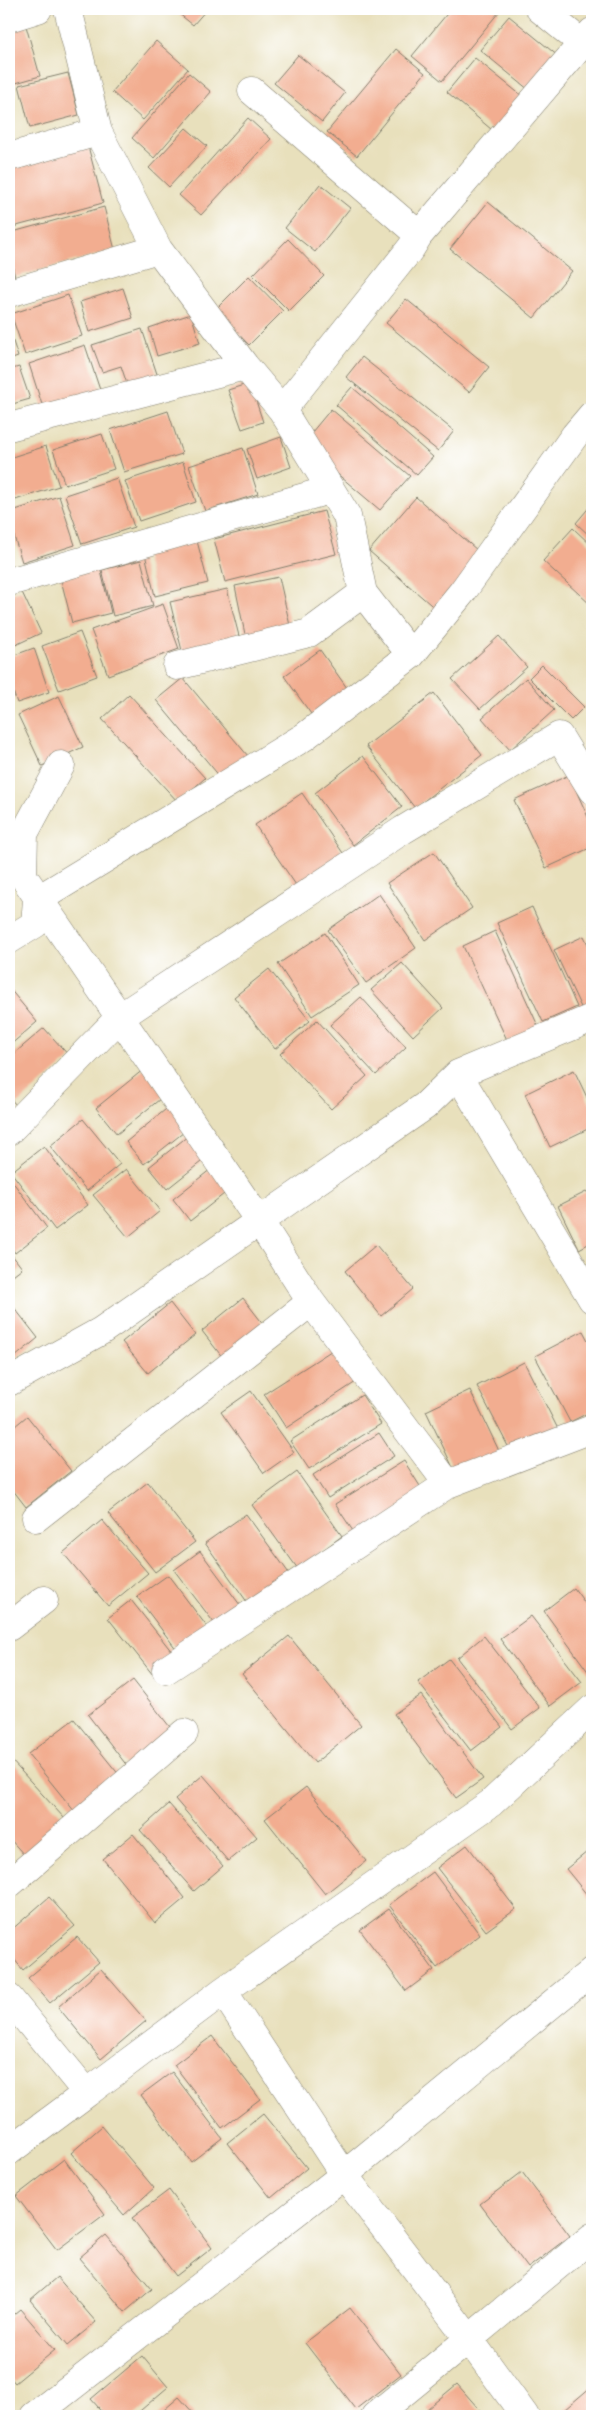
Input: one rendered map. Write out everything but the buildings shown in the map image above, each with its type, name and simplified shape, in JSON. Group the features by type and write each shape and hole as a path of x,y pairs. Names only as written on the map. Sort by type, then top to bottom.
{"street":[{"path":"9,18 38,9"},
{"path":"68,9 98,132 158,249 245,366 282,410 329,490 347,516 364,594 411,655"},
{"path":"282,410 412,248 419,235 588,38 540,9"},
{"path":"252,91 419,235"},
{"path":"9,157 98,132"},
{"path":"9,293 158,249"},
{"path":"9,427 245,366"},
{"path":"37,900 304,737 411,655 584,442 592,415"},
{"path":"9,582 329,490"},
{"path":"177,666 309,633 364,594"},
{"path":"9,1131 120,1017 403,830 559,736 592,790"},
{"path":"60,765 24,834 23,876 37,900 120,1017 260,1222 311,1302 448,1484"},
{"path":"9,940 35,924 37,900"},
{"path":"9,1382 101,1331 260,1222 425,1106 458,1074 592,1018"},
{"path":"458,1074 592,1299"},
{"path":"36,1518 311,1302"},
{"path":"166,1670 448,1484 592,1429"},
{"path":"9,1627 44,1600"},
{"path":"9,2151 223,1991 491,1803 592,1710"},
{"path":"9,1884 184,1732"},
{"path":"34,2416 344,2175 592,1971"},
{"path":"223,1991 344,2175 469,2338 525,2416"},
{"path":"9,1998 88,2093"},
{"path":"375,2416 592,2237"}]}
